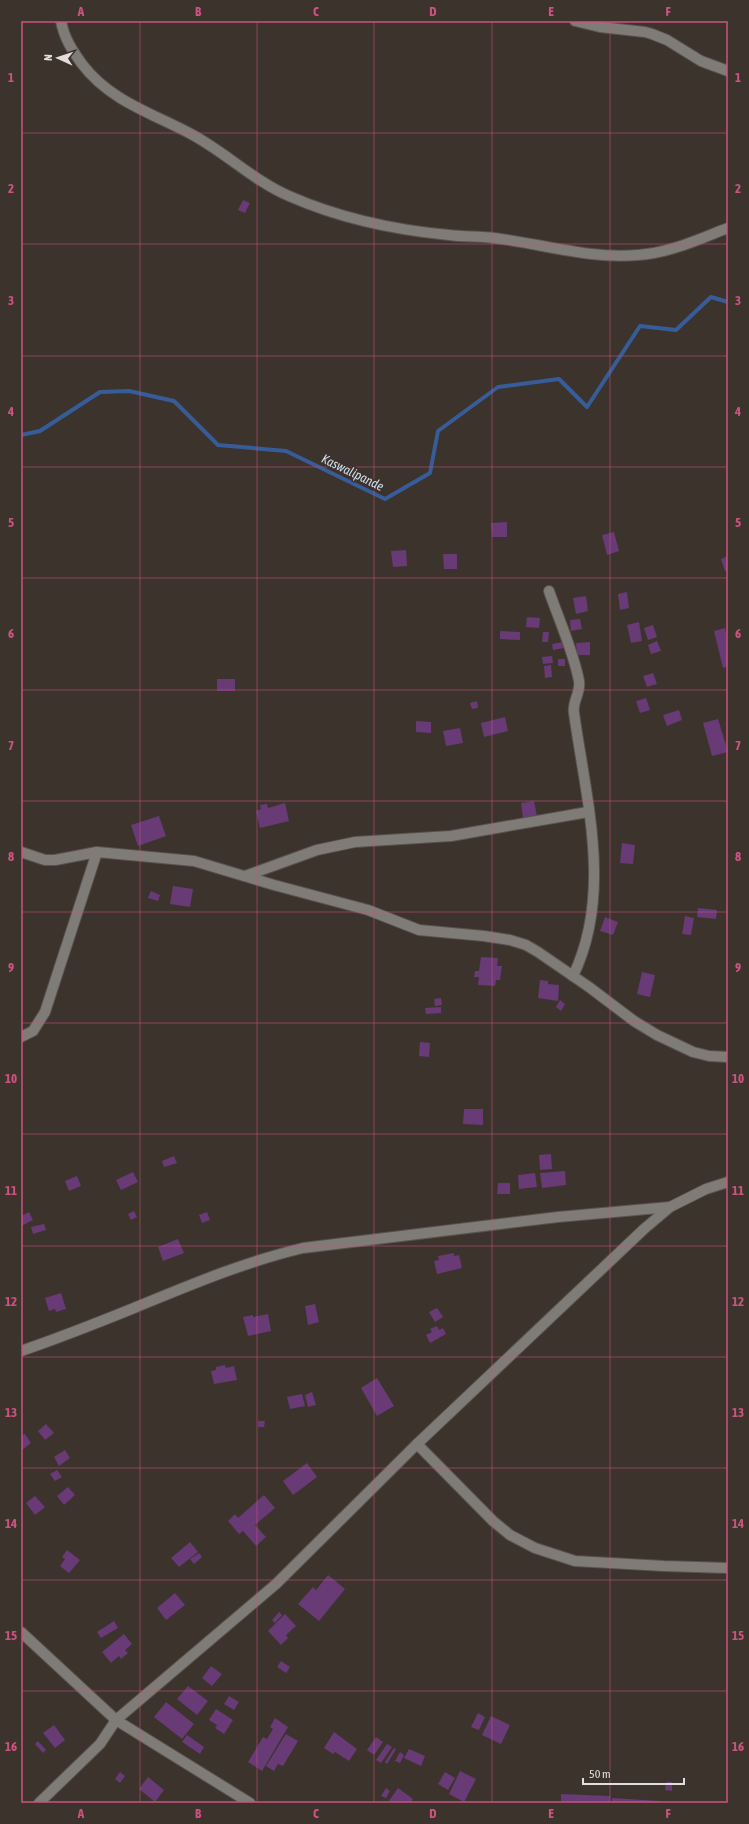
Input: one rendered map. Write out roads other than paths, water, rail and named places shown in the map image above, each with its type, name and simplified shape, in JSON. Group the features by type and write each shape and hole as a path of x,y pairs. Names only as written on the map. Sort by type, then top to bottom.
{"street":[{"path":"60,21 65,39 71,49 91,74 117,98 212,146 270,186 288,196 346,216 417,232 450,236 494,238 584,254 614,256 640,255 660,252 728,228"},
{"path":"575,21 600,27 652,34 667,40 702,61 728,71"},
{"path":"549,591 578,680 579,689 573,711 581,754 595,881 594,905 583,955 573,976"},
{"path":"246,876 318,850 355,842 451,836 588,812"},
{"path":"21,852 45,860 55,860 97,852 194,861 368,910 419,930 510,940 526,945 573,976 634,1021 675,1045 710,1056 728,1057"},
{"path":"21,1037 34,1031 45,1012 97,852"},
{"path":"39,1803 100,1744 116,1720 276,1584 417,1444 644,1229 670,1207 706,1189 728,1182"},
{"path":"21,1351 99,1323 213,1276 271,1256 303,1248 558,1217 670,1207"},
{"path":"417,1444 493,1521 510,1535 535,1548 576,1561 728,1568"},
{"path":"21,1632 116,1720 250,1803"}],"waterway":[{"name":"Kaswalipande","path":"21,435 40,431 100,392 129,391 174,401 218,445 286,451 385,499 430,473 438,431 498,387 559,379 587,407 640,326 676,330 711,297 728,302"}]}
